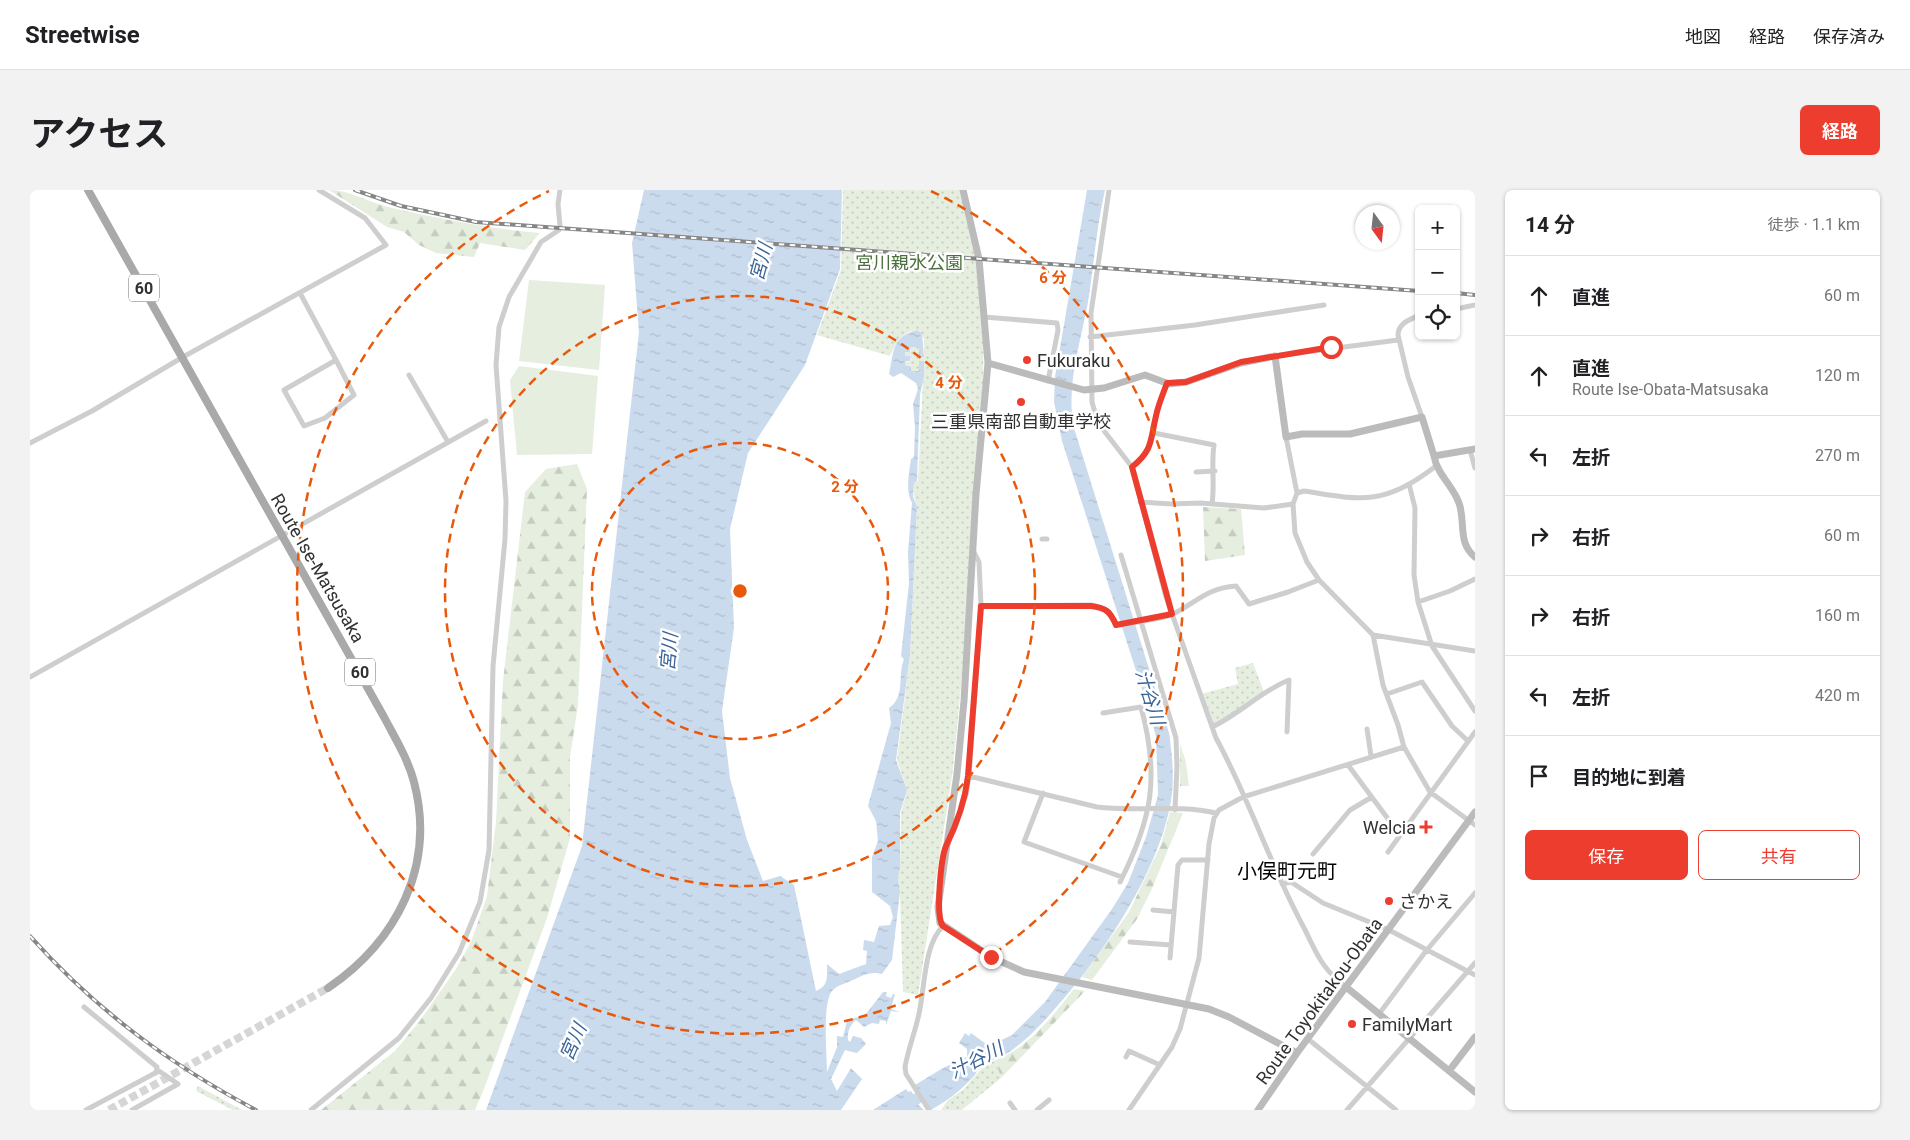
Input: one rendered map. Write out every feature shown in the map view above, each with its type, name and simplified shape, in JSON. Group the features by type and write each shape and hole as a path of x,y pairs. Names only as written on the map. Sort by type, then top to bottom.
{"main road":[{"name":"Route Ise-Matsusaka","path":"88,190 405,757 414,781 420,816 420,839 414,877 398,917 368,955 350,973 328,988"}],"street":[{"path":"30,443 92,411 183,357 386,245 365,218 319,190"},
{"path":"311,1110 399,1038 431,998 459,953 480,902 489,850 492,666 505,539 506,501 496,365 499,327 509,297 541,242 560,228 558,204 560,190"},
{"path":"963,190 978,252 988,363 976,494 974,552 957,774 938,907 938,919 943,926 1000,961 1024,972 1188,1004 1229,1017 1297,1052"},
{"path":"1109,191 1091,313 1090,390 1098,423 1132,467 1172,614 1190,660 1212,727 1282,884 1322,966 1475,1092"},
{"path":"300,293 336,360 354,395 325,418 304,426 284,390 336,360"},
{"path":"1090,337 1195,326 1324,305"},
{"path":"1460,307 1475,305"},
{"path":"984,318 1057,323 1058,330 1049,381"},
{"path":"1415,318 1400,326 1398,340 1436,466 1459,503 1464,543 1475,557"},
{"path":"988,363 1076,389 1090,390 1145,375 1167,383 1186,382 1241,362 1398,340"},
{"path":"1274,356 1286,437 1297,492 1293,504 1294,534 1307,562 1319,580 1373,635 1386,694 1404,746 1430,792 1472,823"},
{"path":"409,374 448,442"},
{"path":"1132,467 1144,457 1154,433 1156,417 1167,383"},
{"path":"1286,437 1302,434 1350,434 1422,418"},
{"path":"30,677 486,421"},
{"path":"1154,433 1214,445 1212,456 1215,471 1212,504"},
{"path":"1434,456 1472,450 1475,468"},
{"path":"1297,492 1304,491 1366,500 1388,494 1409,484 1436,466"},
{"path":"1196,472 1215,471"},
{"path":"1409,484 1415,508 1414,575 1418,602 1432,646 1475,711"},
{"path":"1140,502 1264,508 1293,504"},
{"path":"946,847 966,795 968,776 981,606 979,562 974,552"},
{"path":"1121,555 1176,738 1178,766 1173,810"},
{"path":"1418,602 1450,592 1475,579"},
{"path":"981,606 1091,606 1105,608 1111,614 1116,625 1172,614 1208,592 1221,587 1236,586 1249,604 1319,580"},
{"path":"1373,635 1385,635 1432,646 1475,651"},
{"path":"1212,727 1231,718 1277,685 1289,680 1287,732"},
{"path":"1386,694 1422,682 1452,726 1468,741"},
{"path":"1043,793 1024,842 1121,880 1138,845 1150,808 1153,771 1150,737 1142,707 1103,714"},
{"path":"1367,729 1371,756"},
{"path":"1388,852 1475,732"},
{"path":"1129,1110 1160,1065 1180,1029 1188,1004 1199,958 1208,860 1216,813 1243,797 1404,746"},
{"path":"1348,765 1400,835"},
{"path":"968,776 1098,807 1119,810 1150,808 1191,809 1216,813"},
{"path":"1313,854 1350,810 1372,797"},
{"name":"Route Toyokitakou-Obata","path":"1258,1110 1297,1052 1472,823 1475,812"},
{"path":"1170,958 1179,861 1208,860"},
{"path":"1282,884 1291,882 1323,903 1389,930 1475,975"},
{"path":"1379,1014 1426,950 1475,893"},
{"path":"1152,910 1174,912"},
{"path":"930,1110 906,1074 906,1061 918,1017 927,962 936,932 943,926"},
{"path":"1130,942 1171,945"},
{"path":"1347,1110 1475,963"},
{"path":"84,1007 157,1068 156,1073"},
{"path":"1449,1072 1475,1038"},
{"path":"1308,1039 1396,1110"},
{"path":"1126,1057 1129,1051 1146,1060 1148,1057 1160,1065"},
{"path":"86,1110 159,1071 178,1084 132,1110"},
{"path":"1037,1110 1049,1100"},
{"path":"1010,1103 1015,1110"}],"green space":[{"path":"329,190 352,194 388,207 426,215 482,226 540,233 525,250 480,243 474,257 436,253 419,245 404,232 387,227"},
{"name":"宮川親水公園","path":"843,190 962,190 979,259 984,317 982,442 974,552 953,769 918,995 903,992 898,879 901,813 907,790 897,760 910,657 917,506 914,497 914,483 918,481 924,361 919,361 919,371 911,371 911,365 905,365 906,362 911,361 911,356 905,356 905,352 911,352 911,347 919,347 919,357 924,357 924,339 920,331 915,330 905,334 895,346 890,356 817,335 841,270"},
{"path":"529,280 605,285 599,370 519,361"},
{"path":"519,366 598,376 592,454 517,455 510,380"},
{"path":"577,464 587,489 578,705 570,757 570,838 547,918 484,1089 475,1110 321,1110 395,1051 419,1022 456,969 471,942 487,896 496,822 503,681 525,492 546,469"},
{"path":"1203,507 1241,509 1245,555 1205,561"},
{"path":"1253,663 1264,692 1212,727 1201,694 1238,684 1235,668"},
{"path":"1180,744 1186,762 1189,786 1180,786"},
{"path":"1170,812 1183,813 1151,891 1137,919 1092,980 1082,977 1129,912 1161,845"},
{"path":"1074,989 1085,991 1001,1078 995,1060 1007,1055 1029,1040"},
{"path":"995,1060 1001,1078 962,1110 941,1110 948,1100 964,1089 981,1069"},
{"path":"198,1086 242,1110 233,1110 196,1091"}],"water":[{"name":"宮川","path":"644,190 842,190 840,269 805,365 748,453 730,529 734,628 722,711 730,778 747,840 763,881 780,876 794,885 816,991 825,983 827,964 839,974 866,964 867,951 863,950 864,940 874,942 879,926 890,925 893,917 890,906 872,892 872,857 878,841 876,821 868,806 891,723 889,708 898,698 904,659 901,656 909,583 908,552 912,503 908,482 911,459 914,457 915,427 913,404 918,389 916,383 901,373 893,377 889,374 893,352 898,341 917,330 922,333 924,357 919,357 919,347 911,347 910,352 905,352 905,356 911,356 910,361 906,361 905,365 911,366 911,371 919,371 919,361 924,361 924,377 920,395 917,481 914,483 913,497 917,506 910,656 896,760 907,790 900,813 900,867 898,879 900,892 892,960 882,974 871,973 864,975 832,991 826,1018 827,1072 837,1047 837,1036 843,1037 847,1021 866,1014 883,992 887,992 886,996 891,998 895,994 891,1009 900,1012 891,1011 886,1025 886,1021 880,1020 879,1024 872,1023 864,1027 856,1020 851,1026 848,1040 850,1042 853,1036 861,1038 866,1044 857,1053 845,1050 831,1079 837,1091 851,1068 862,1079 841,1110 486,1110 582,846 639,332 632,243"},
{"path":"1087,190 1105,190 1089,296 1073,378 1072,412 1074,428 1169,733 1173,778 1172,793 1166,825 1154,858 1118,925 1096,958 1050,1015 1027,1038 1009,1052 983,1065 959,1091 931,1110 915,1085 943,1068 967,1057 967,1049 959,1043 965,1033 969,1036 971,1033 989,1046 1012,1035 1045,1002 1112,909 1128,883 1146,837 1158,795 1156,737 1151,717 1062,441 1054,402 1055,377"},
{"path":"906,1089 908,1092 911,1091 916,1098 913,1100 924,1110 873,1110"}],"waterway":[{"name":"汁谷川","path":"903,1110 930,1088"}],"tunnel":[{"path":"109,1110 328,988"}],"railway":[{"path":"355,190 401,206 476,222 1415,291"},
{"path":"1460,293 1475,295"},
{"path":"30,936 81,988 135,1034 193,1074 256,1110"}],"place":[{"name":"Fukuraku","path":"1027,360"},
{"name":"三重県南部自動車学校","path":"1021,402"},
{"name":"Welcia","path":"1426,827"},
{"name":"さかえ","path":"1389,901"},
{"name":"FamilyMart","path":"1352,1024"}],"district":[{"name":"小俣町元町","path":"1287,871"}],"route":[{"path":"991,957 943,926 938,919 946,847 950,841 966,795 981,606 1091,606 1105,608 1111,614 1116,625 1172,614 1132,467 1144,457 1150,447 1156,417 1167,383 1186,382 1241,362 1331,347"}]}
